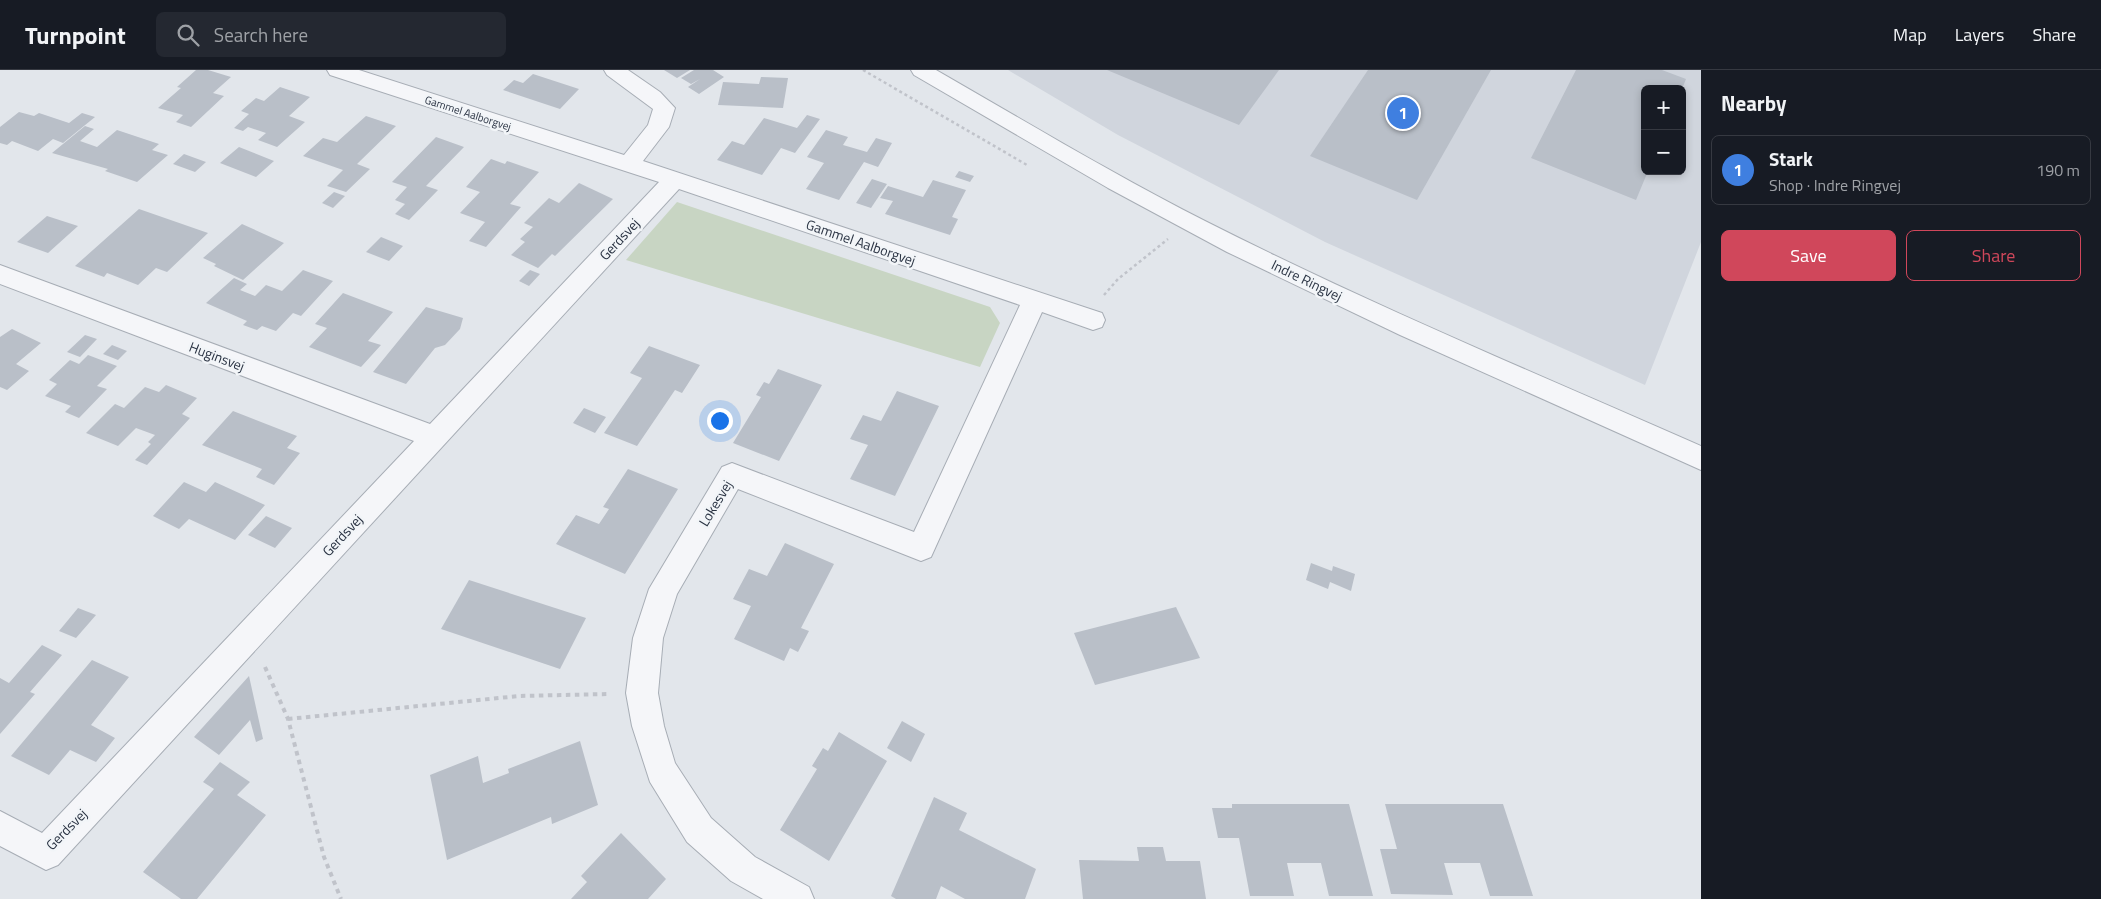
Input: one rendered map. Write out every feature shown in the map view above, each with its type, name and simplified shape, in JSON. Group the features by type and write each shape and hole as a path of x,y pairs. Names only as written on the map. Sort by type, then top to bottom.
{"street":[{"name":"Gammel Aalborgvej","path":"337,70 675,179 1093,320"},
{"path":"614,70 653,97 664,108 658,127 628,165"},
{"name":"Indre Ringvej","path":"924,71 1064,154 1233,245 1384,317 1701,458"},
{"name":"Gerdsvej","path":"0,828 46,853 675,179"},
{"name":"Huginsvej","path":"0,274 434,437"},
{"name":"Lokesvej","path":"797,899 743,869 698,830 661,772 648,726 642,693 648,638 664,589 732,475 921,548 1035,300"}],"path":[{"path":"1093,320 1101,300 1113,282 1155,253 1169,239"},
{"path":"241,644 267,669 288,720 324,857 339,898"},
{"path":"288,720 519,696 642,693"}],"shaded area":[{"path":"1008,70 1701,70 1701,242 1645,385 1325,242 1118,135"}],"green space":[{"path":"677,202 990,307 1000,323 980,367 626,260"}],"building":[{"path":"196,70 208,70 231,77 213,93 224,96 191,127 176,122 183,115 158,108 181,88 177,87"},
{"path":"664,70 690,70 677,78"},
{"path":"694,70 713,70 724,77 699,94 688,87 700,79 691,84 681,78"},
{"path":"1107,70 1279,70 1239,125"},
{"path":"1368,70 1491,70 1417,200 1310,156"},
{"path":"1576,70 1662,70 1686,79 1684,85 1641,85 1641,175 1646,175 1636,200 1531,158"},
{"path":"533,74 579,89 560,109 503,90 514,80 523,83"},
{"path":"761,77 788,78 783,108 718,105 723,82 759,84"},
{"path":"280,87 310,97 289,116 305,122 277,147 258,140 266,133 248,127 243,131 234,128 249,114 241,111 256,98 264,101"},
{"path":"19,112 34,116 39,113 69,123 82,113 95,117 63,143 53,139 38,151 12,141 7,145 0,143 0,127"},
{"path":"807,115 820,119 795,153 781,148 762,175 717,160 732,141 744,145 764,118 797,128"},
{"path":"366,116 396,126 357,164 370,169 346,192 327,186 343,170 303,156 323,138 337,142"},
{"path":"85,126 94,129 80,141 97,147 117,130 159,144 152,150 168,155 137,182 105,171 108,169 52,153"},
{"path":"826,130 848,137 843,145 867,152 876,138 892,143 878,167 864,162 839,200 806,189 824,163 807,157"},
{"path":"436,137 464,147 426,186 438,190 409,220 395,214 405,204 395,200 407,187 392,182"},
{"path":"239,147 274,161 256,177 220,163"},
{"path":"184,154 206,162 195,172 173,164"},
{"path":"491,159 505,164 507,161 539,172 510,204 521,207 486,247 469,241 485,222 460,213 480,192 466,187"},
{"path":"959,171 974,176 970,182 955,177"},
{"path":"872,179 887,184 871,208 856,203"},
{"path":"933,180 966,190 952,217 958,219 950,235 885,214 893,201 880,198 888,186 923,197"},
{"path":"579,183 613,199 555,256 552,254 538,268 511,255 525,242 520,239 533,227 524,223 549,198 559,203"},
{"path":"334,192 345,196 333,208 322,203"},
{"path":"139,209 208,233 167,272 156,268 138,285 107,273 104,277 75,266"},
{"path":"47,216 78,226 48,253 17,242"},
{"path":"242,224 284,243 243,280 214,266 216,264 203,258"},
{"path":"381,237 403,246 389,261 366,252"},
{"path":"303,270 333,281 301,316 293,313 276,331 262,326 257,330 243,325 247,321 206,303 234,278 247,284 240,290 255,296 266,285 282,291"},
{"path":"530,270 540,274 529,286 519,281"},
{"path":"343,293 393,312 368,341 381,345 361,367 309,347 327,328 315,324"},
{"path":"426,307 463,318 460,329 445,345 435,348 406,384 373,372"},
{"path":"12,329 41,343 16,364 29,371 7,390 0,387 0,337"},
{"path":"85,335 97,339 80,357 67,352"},
{"path":"112,345 127,351 118,360 103,354"},
{"path":"649,346 700,365 682,393 675,390 637,446 604,433 642,378 630,373"},
{"path":"88,355 117,366 97,386 107,389 79,418 65,412 71,406 45,396 57,384 49,380 70,360 79,364"},
{"path":"778,369 822,385 779,461 733,443 761,397 756,395 764,382 769,384"},
{"path":"166,385 197,398 182,414 190,418 147,465 135,460 151,444 148,442 155,435 136,428 118,446 86,433 115,404 124,408 145,387 159,392"},
{"path":"897,391 939,406 895,496 850,479 868,445 850,439 863,415 881,421"},
{"path":"584,408 606,417 595,433 573,423"},
{"path":"233,411 297,436 287,448 300,453 274,485 256,477 262,469 202,445"},
{"path":"628,469 678,489 625,574 556,544 576,515 599,524 609,509 603,507"},
{"path":"184,482 206,492 215,482 265,505 235,540 189,519 179,529 153,516"},
{"path":"266,516 292,528 275,548 248,535"},
{"path":"785,543 834,564 801,628 809,631 798,652 790,648 784,661 734,639 751,606 733,599 749,569 767,576"},
{"path":"1311,563 1332,571 1333,566 1355,574 1351,591 1330,582 1328,589 1306,580"},
{"path":"469,580 586,618 560,669 441,629"},
{"path":"1176,607 1200,658 1095,685 1074,633"},
{"path":"78,608 96,615 76,638 59,631"},
{"path":"42,645 62,655 30,692 35,694 0,734 0,678 9,683"},
{"path":"92,660 129,677 91,725 115,738 96,762 70,750 49,775 11,756"},
{"path":"249,676 263,739 256,742 250,720 219,755 194,737"},
{"path":"902,721 925,734 911,762 887,748"},
{"path":"839,732 887,761 829,861 780,830 817,769 812,766 823,748 828,751"},
{"path":"580,741 598,805 552,824 551,817 447,860 430,775 478,756 483,783 509,773 508,769"},
{"path":"220,762 250,782 237,795 266,815 197,899 181,899 143,872 214,789 203,782"},
{"path":"934,797 967,813 959,830 1036,869 1025,899 965,899 941,886 936,899 896,899 891,896"},
{"path":"1232,804 1349,804 1373,896 1329,896 1321,863 1287,863 1294,896 1250,896 1239,838 1218,838 1212,808 1232,808"},
{"path":"1385,804 1503,804 1533,896 1490,896 1480,863 1444,863 1453,895 1391,894 1380,849 1397,849"},
{"path":"621,833 666,879 648,899 571,899 587,882 581,876"},
{"path":"1137,847 1163,847 1166,861 1200,861 1206,899 1083,899 1079,860 1139,861"}],"place":[{"name":"Stark","path":"1403,113"}]}
